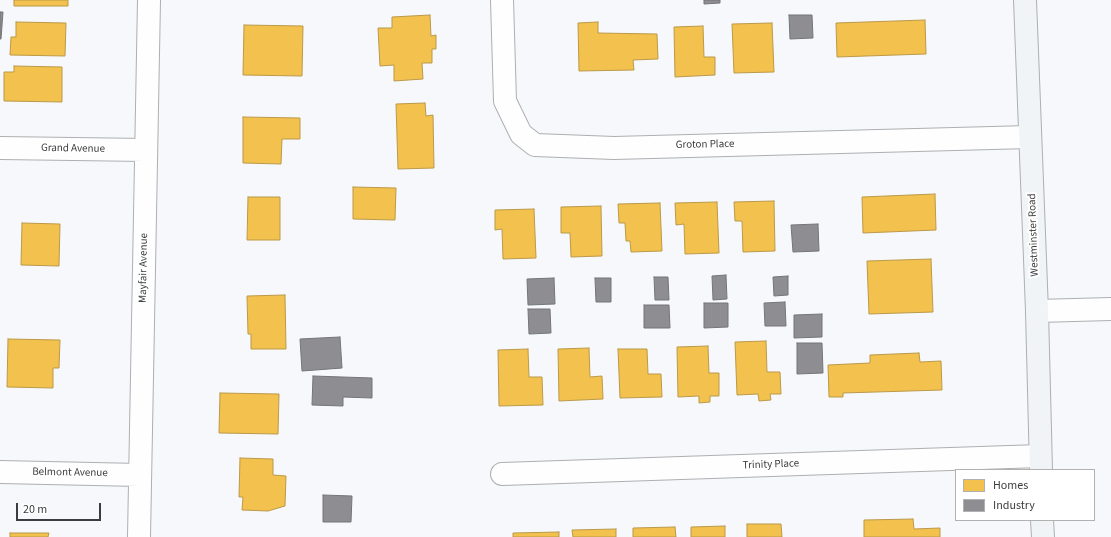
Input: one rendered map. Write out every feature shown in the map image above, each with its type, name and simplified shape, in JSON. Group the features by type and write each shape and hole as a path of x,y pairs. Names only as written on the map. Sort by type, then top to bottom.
{"main road":[{"name":"Westminster Road","path":"1025,0 1037,311 1040,463"},
{"path":"1042,521 1043,537"}],"street":[{"name":"Mayfair Avenue","path":"139,537 149,0"},
{"name":"Groton Place","path":"502,0 505,101 521,134 535,145 614,148 1030,137"},
{"name":"Grand Avenue","path":"0,148 146,150"},
{"path":"1037,311 1111,309"},
{"name":"Trinity Place","path":"502,474 1040,463"},
{"name":"Belmont Avenue","path":"0,472 140,475"}],"building: Homes":[{"path":"14,0 68,0 68,6 14,6"},
{"path":"430,15 431,36 436,35 436,49 432,49 432,63 422,63 423,79 394,81 394,65 380,66 378,28 392,28 392,17"},
{"path":"925,20 926,54 837,57 836,23"},
{"path":"16,22 66,23 65,56 10,55 11,37 16,37"},
{"path":"598,22 598,33 657,34 658,59 633,60 634,70 579,71 578,23"},
{"path":"772,23 774,72 734,73 732,24"},
{"path":"244,25 303,26 302,76 243,75"},
{"path":"703,26 704,57 715,57 715,75 675,77 674,27"},
{"path":"14,66 62,67 62,102 4,101 4,72 14,72"},
{"path":"425,103 426,116 433,115 434,168 398,169 396,104"},
{"path":"243,117 300,118 300,139 282,139 281,164 243,163"},
{"path":"353,187 396,188 395,220 353,219"},
{"path":"935,194 936,230 863,233 862,197"},
{"path":"248,197 280,197 280,240 247,240"},
{"path":"774,201 775,251 743,252 742,221 735,221 734,202"},
{"path":"717,202 719,253 685,254 684,224 676,225 675,203"},
{"path":"660,203 662,251 631,252 630,241 626,241 625,223 619,223 618,204"},
{"path":"601,206 602,256 571,257 570,233 561,233 561,207"},
{"path":"534,209 536,258 503,259 502,229 495,230 495,210"},
{"path":"22,223 60,224 59,266 21,265"},
{"path":"931,259 933,312 869,314 867,261"},
{"path":"285,295 286,349 251,349 251,334 248,334 247,296"},
{"path":"8,339 60,340 59,368 53,368 53,388 7,387"},
{"path":"766,341 767,372 780,372 781,394 770,394 771,400 759,401 758,394 737,395 735,342"},
{"path":"708,346 709,373 719,373 719,396 710,396 710,402 699,403 699,396 678,397 677,347"},
{"path":"589,348 590,377 602,376 603,399 559,401 558,349"},
{"path":"528,349 529,377 542,377 543,405 499,406 498,350"},
{"path":"618,349 647,349 648,374 661,374 662,397 620,398"},
{"path":"919,353 920,362 941,361 942,390 843,393 843,397 829,397 828,365 870,363 870,355"},
{"path":"220,393 279,394 278,434 219,433"},
{"path":"240,458 273,459 273,475 286,476 285,506 268,511 242,510 243,497 239,497"},
{"path":"913,519 914,529 940,528 940,537 864,537 864,520"},
{"path":"747,524 781,524 782,537 747,537"},
{"path":"725,526 725,537 691,537 691,527"},
{"path":"675,527 676,537 633,537 633,528"},
{"path":"616,529 616,537 573,537 572,530"},
{"path":"559,532 559,537 513,537 513,533"},
{"path":"10,533 49,533 48,537 10,537"}],"building: Industry":[{"path":"704,0 720,0 720,3 704,4"},
{"path":"0,12 3,12 1,39 0,39"},
{"path":"789,15 812,15 813,38 790,39"},
{"path":"818,224 819,251 793,252 791,225"},
{"path":"726,275 727,299 713,300 712,276"},
{"path":"788,276 788,295 774,296 773,277"},
{"path":"654,277 668,277 669,300 655,300"},
{"path":"554,278 555,304 528,305 527,279"},
{"path":"595,278 611,278 611,302 596,302"},
{"path":"785,302 786,326 765,326 764,303"},
{"path":"704,303 728,303 728,327 704,328"},
{"path":"644,305 669,305 670,328 644,328"},
{"path":"528,309 550,309 551,333 529,334"},
{"path":"822,314 822,337 794,338 794,315"},
{"path":"340,337 342,368 302,371 300,339"},
{"path":"797,343 822,343 823,373 797,374"},
{"path":"313,376 372,378 372,398 343,397 343,406 312,405"},
{"path":"323,495 352,496 351,522 323,522"}]}
